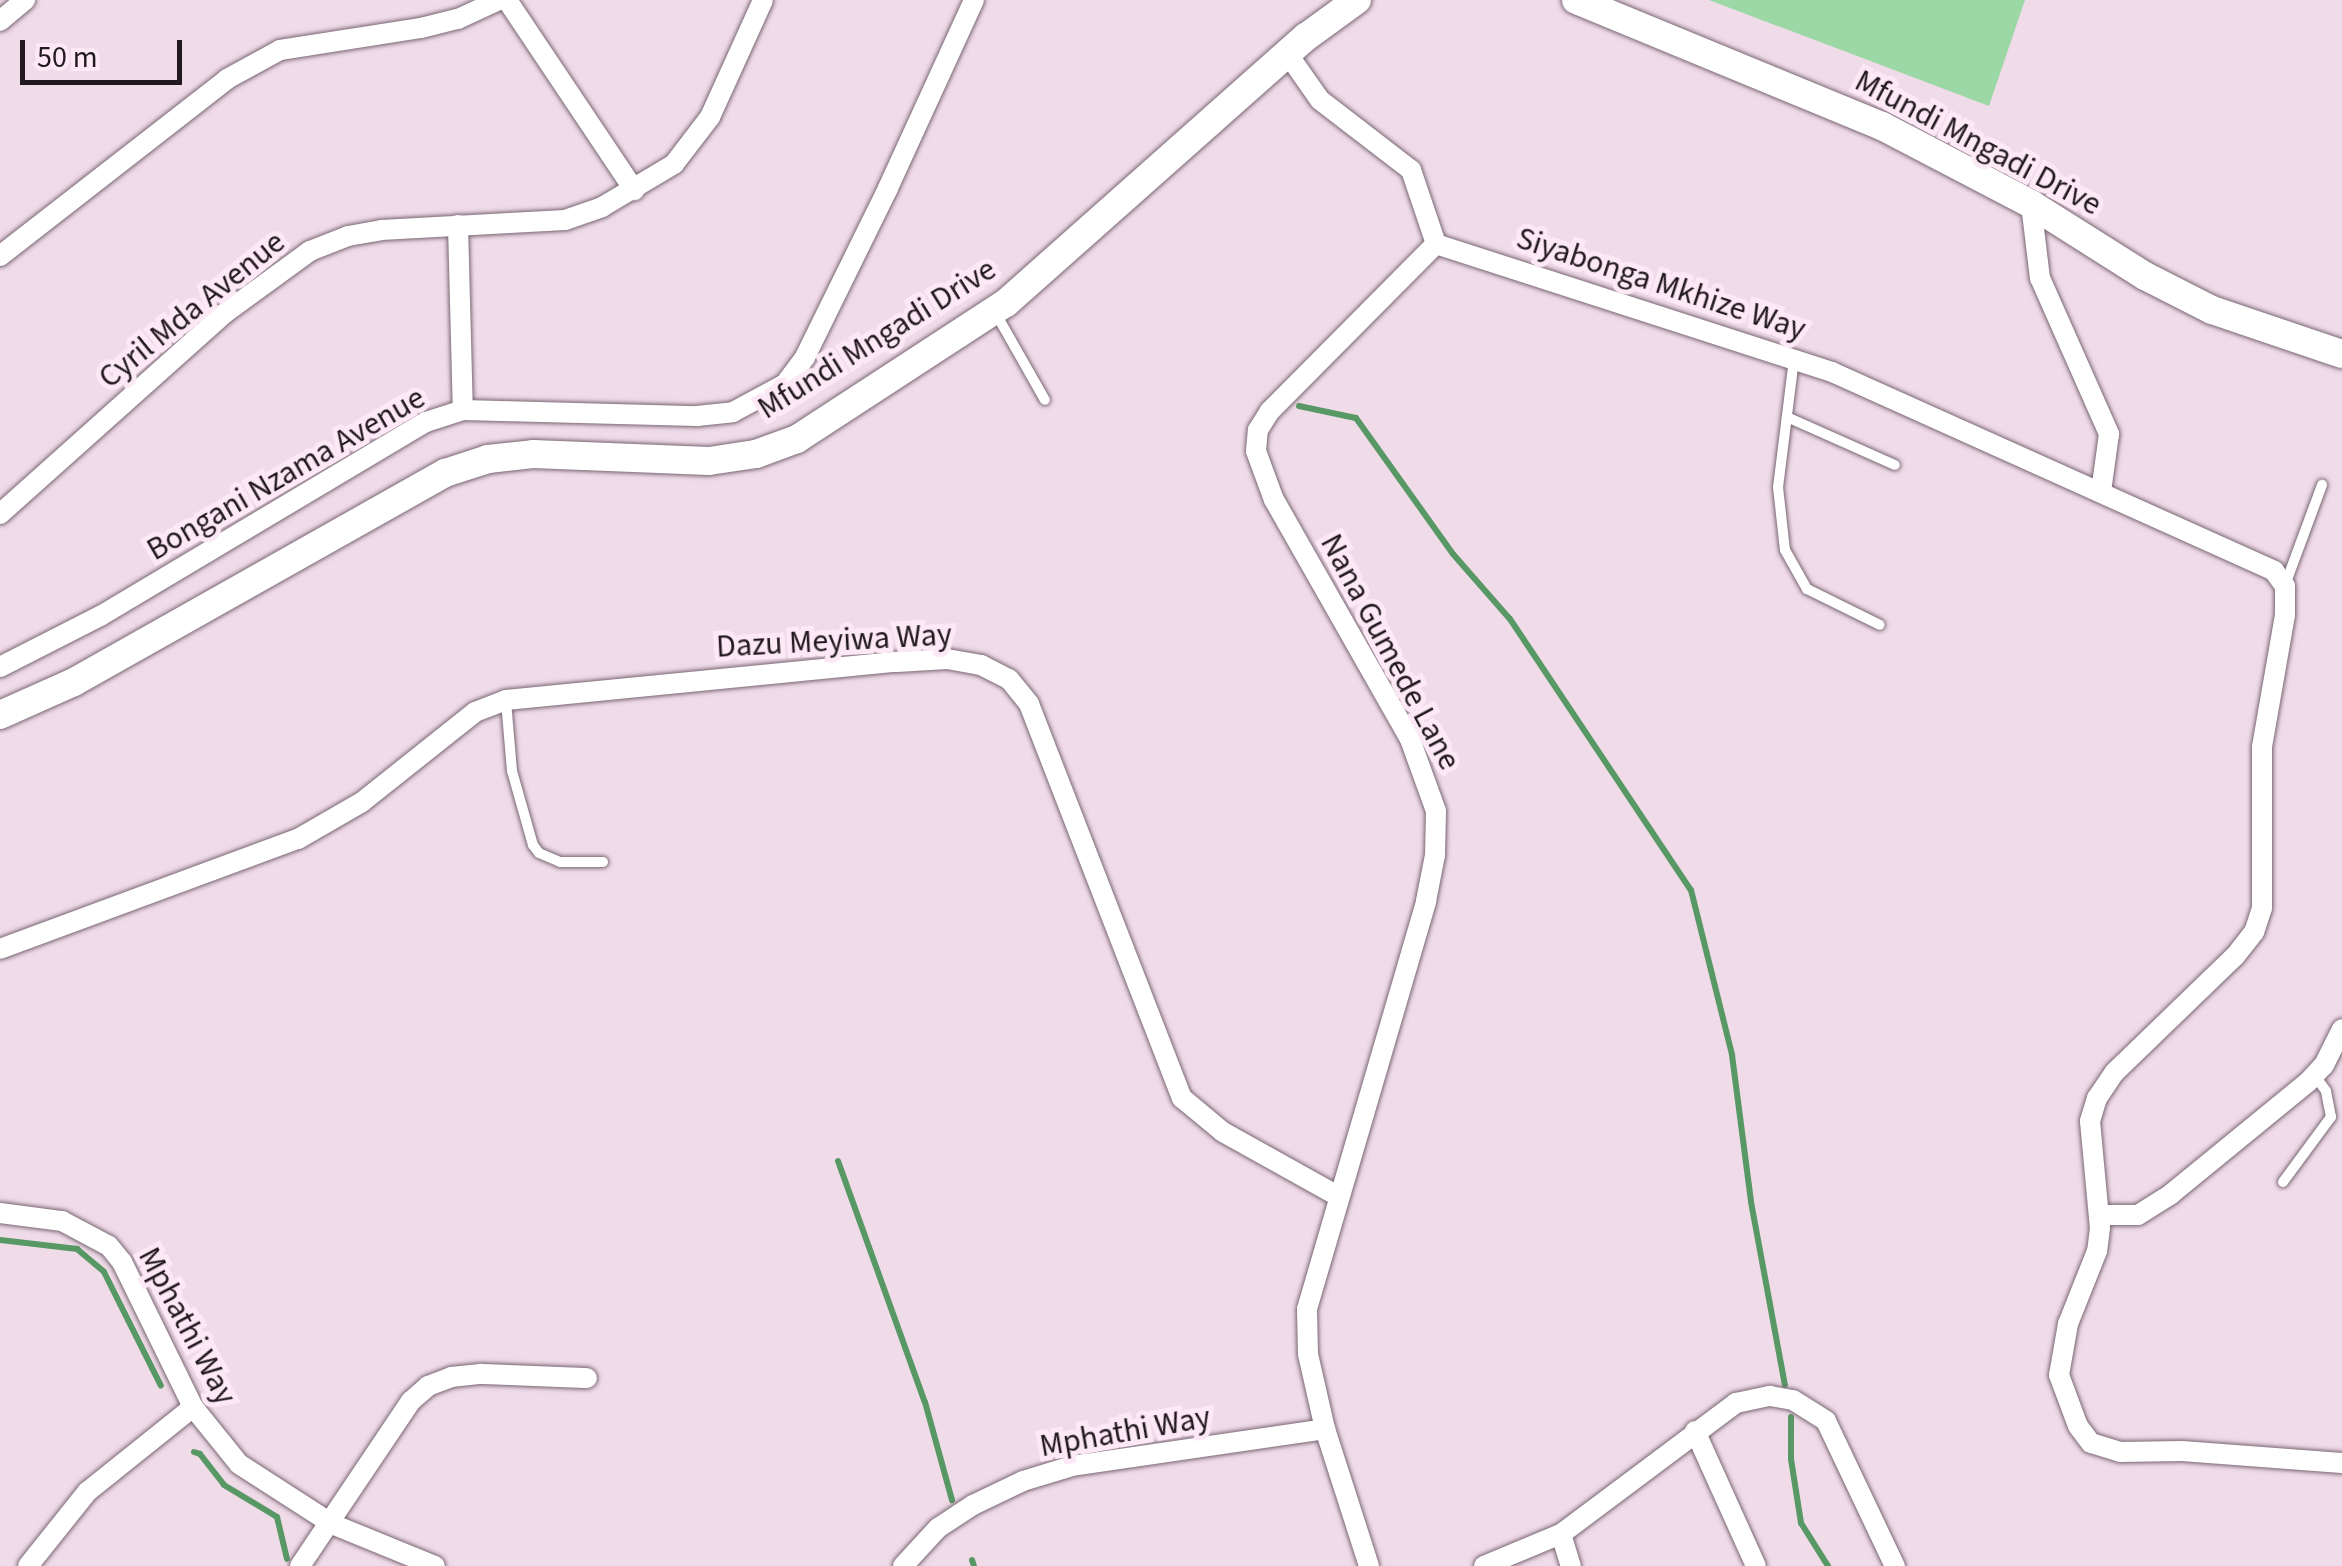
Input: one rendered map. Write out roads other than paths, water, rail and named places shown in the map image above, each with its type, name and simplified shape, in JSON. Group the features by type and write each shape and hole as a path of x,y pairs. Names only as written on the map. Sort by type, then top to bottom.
{"street":[{"path":"0,20 26,0"},
{"path":"0,256 226,79 280,50 421,28 458,19 499,0"},
{"path":"507,0 634,190"},
{"name":"Cyril Mda Avenue","path":"0,514 272,276 348,236 565,220 634,190 674,164 710,117 763,0"},
{"name":"Bongani Nzama Avenue","path":"0,668 102,615 390,441 462,410 697,416 733,412 786,384 804,358 888,188 974,0"},
{"name":"Mfundi Mngadi Drive","path":"0,715 74,682 445,473 488,459 533,454 709,461 756,454 798,438 994,311 1047,270 1287,54 1357,0"},
{"name":"Mfundi Mngadi Drive","path":"1576,0 1882,126 2030,204 2146,276 2212,310 2342,354"},
{"path":"1287,54 1334,113 1410,170 1436,244"},
{"path":"2030,204 2040,278 2109,434 2102,492"},
{"path":"458,225 462,410"},
{"name":"Siyabonga Mkhize Way","path":"1436,244 1794,358 2274,571 2285,586"},
{"name":"Nana Gumede Lane","path":"1338,1196 1426,901 1435,855 1436,811 1410,739 1263,477 1256,451 1258,430 1300,378 1436,244"},
{"path":"2285,586 2285,615 2262,747 2262,908 2254,932 2234,956 2114,1073 2097,1098 2090,1121 2099,1214 2097,1251 2060,1351 2059,1375 2078,1426 2091,1443 2120,1452 2182,1451 2342,1463"},
{"name":"Dazu Meyiwa Way","path":"0,949 298,839 362,802 475,712 506,700 540,693 948,659 981,665 1009,679 1029,704 1182,1098 1222,1132 1338,1196"},
{"path":"2099,1214 2138,1214 2152,1208 2314,1075 2342,1030"},
{"path":"1338,1196 1307,1309 1308,1354 1326,1429 1369,1566"},
{"name":"Mphathi Way","path":"0,1213 62,1221 91,1233 122,1262 193,1407 240,1464 332,1524 435,1566"},
{"path":"300,1566 332,1524 391,1429 428,1386 451,1376 481,1374 588,1378"},
{"path":"1484,1566 1562,1534 1736,1403 1770,1396 1793,1400 1826,1421 1895,1566"},
{"path":"28,1566 87,1492 193,1407"},
{"name":"Mphathi Way","path":"903,1566 938,1528 974,1505 1056,1471 1326,1429"},
{"path":"1696,1431 1756,1566"},
{"path":"1562,1534 1572,1566"}],"lane":[{"path":"994,311 1045,400"},
{"path":"1794,358 1778,487 1783,539 1795,574 1807,589 1880,625"},
{"path":"1787,417 1895,465"},
{"path":"2285,586 2322,485"},
{"path":"506,700 512,772 538,853 560,862 603,862"},
{"path":"2284,1182 2330,1117 2326,1091 2314,1075"}],"waterway":[{"path":"1299,406 1356,418 1453,554 1510,619 1691,890 1732,1055 1751,1202 1785,1385"},
{"path":"838,1161 925,1402 952,1500"},
{"path":"0,1240 77,1249 104,1272 161,1386"},
{"path":"1791,1417 1791,1459 1801,1523 1828,1566"},
{"path":"194,1452 200,1454 224,1485 277,1517 287,1559"},
{"path":"972,1560 974,1566"}]}
